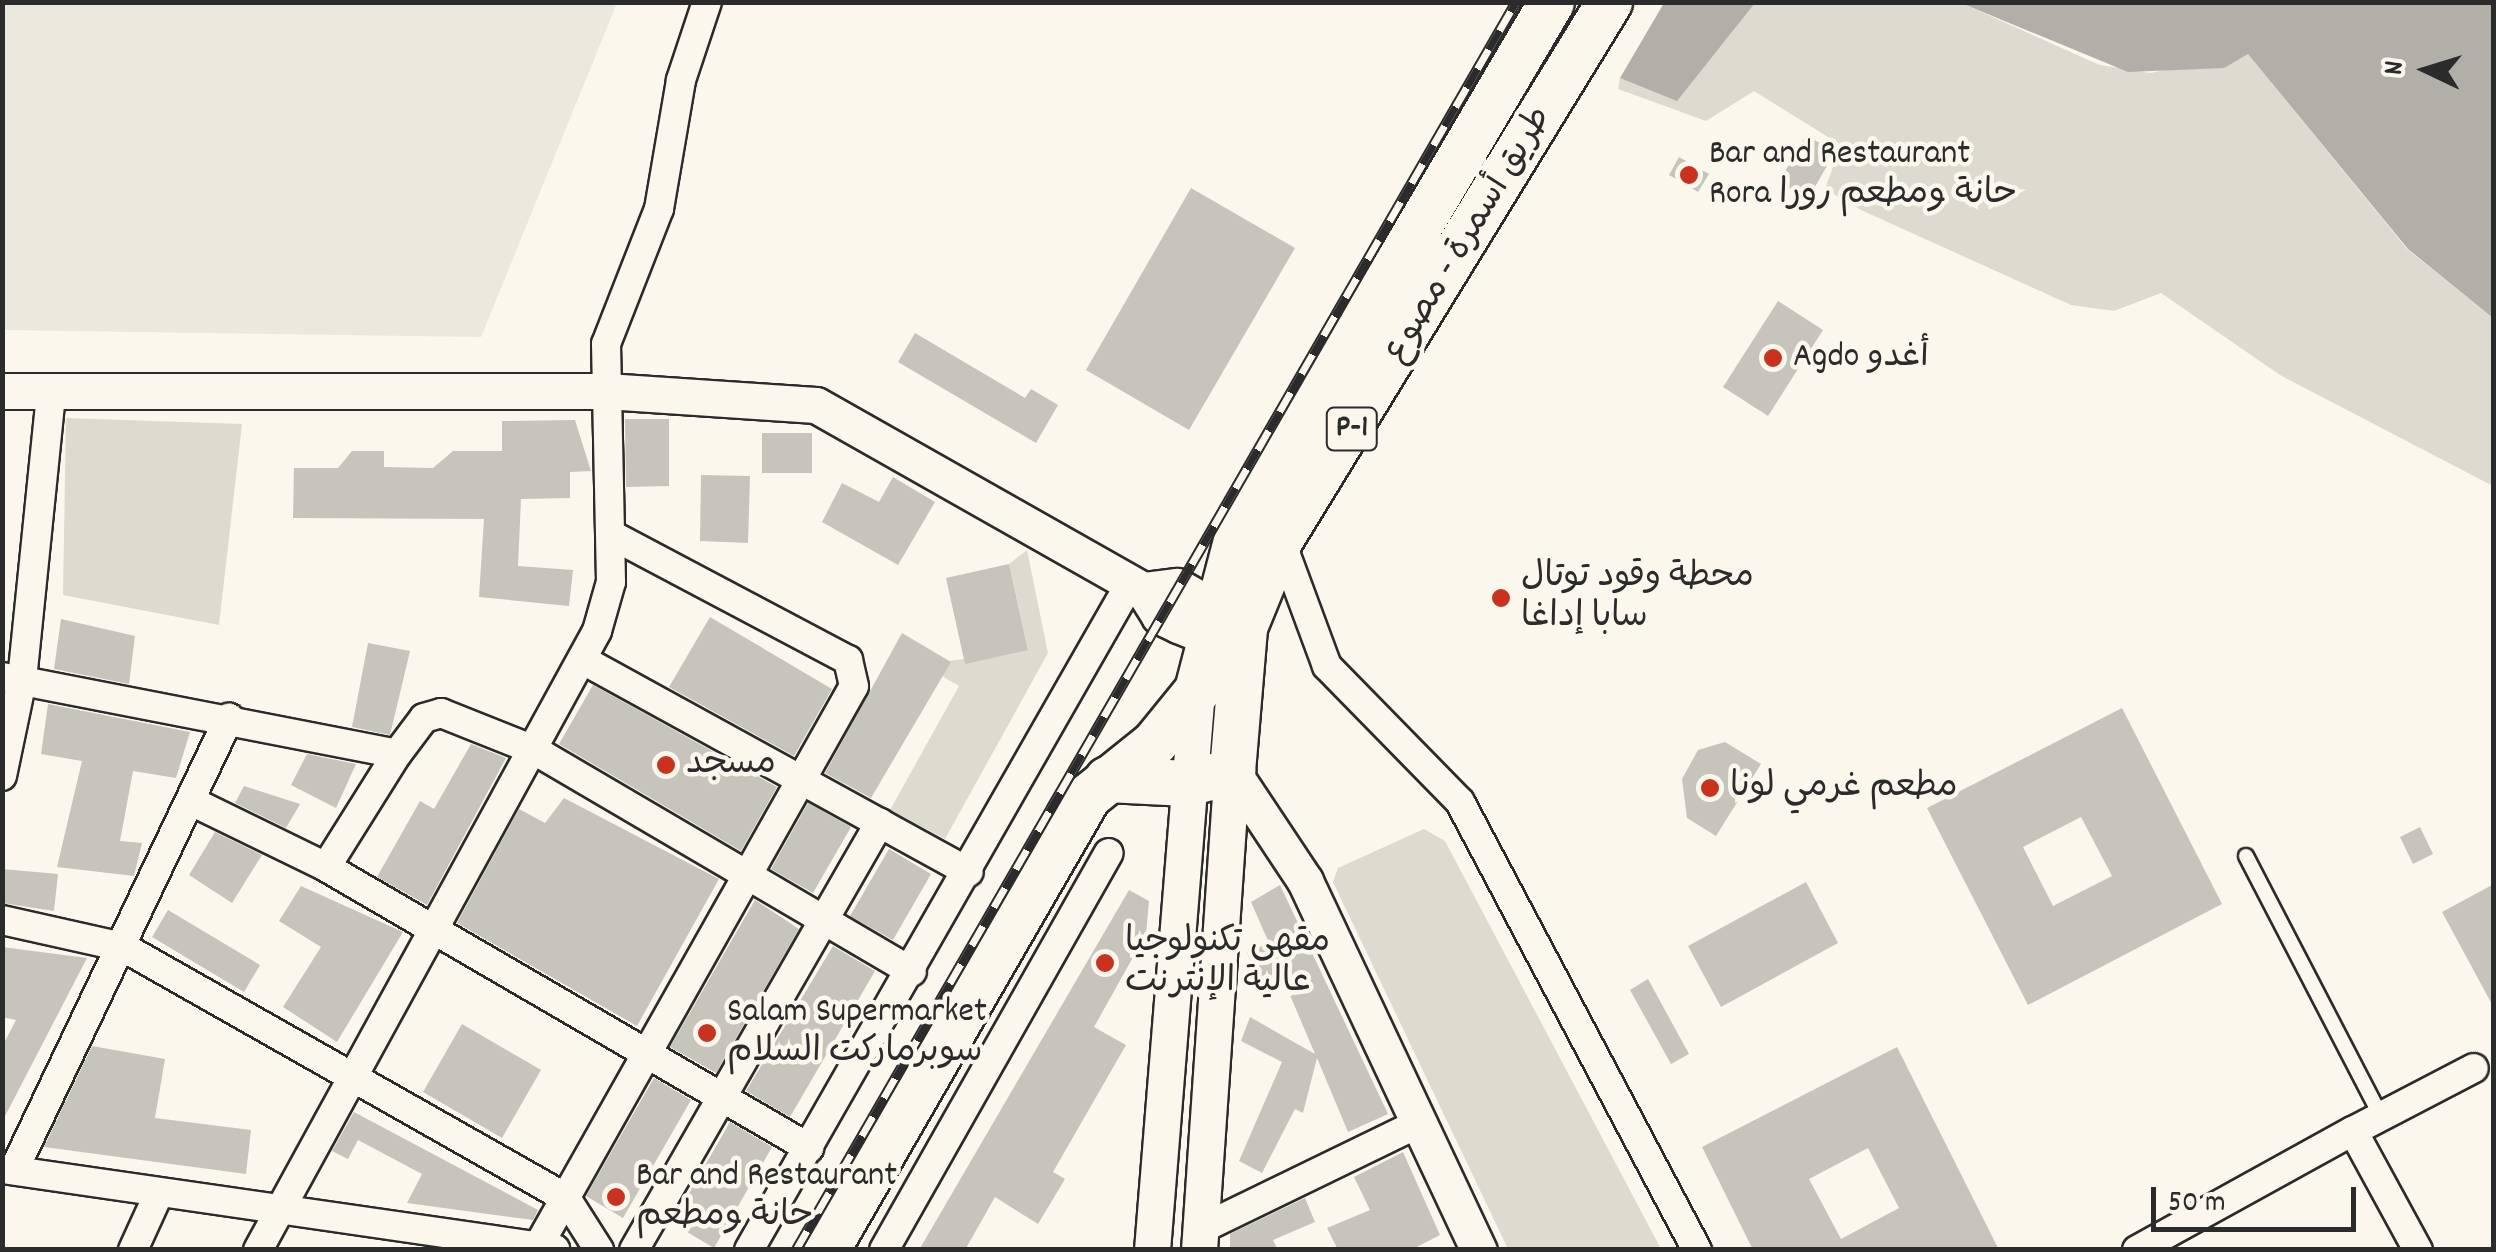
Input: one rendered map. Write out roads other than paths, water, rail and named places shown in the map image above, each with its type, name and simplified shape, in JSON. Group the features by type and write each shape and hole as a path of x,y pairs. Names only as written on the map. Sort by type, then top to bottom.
{"highway":[{"name":"P-1","path":"826,1250 1107,778 1154,744 1197,690 1221,621 1238,533 1550,2"},
{"name":"طريق أسمرة - مصوع","path":"1232,771 1221,621 1377,391 1609,2"},
{"path":"1336,366 1377,391"},
{"path":"1107,778 1187,783 1232,771"}],"street":[{"path":"258,1250 583,660 605,609 612,535 606,344 659,209 681,80 707,2"},
{"path":"2,390 606,391 816,405 1137,586 1176,586 1221,621"},
{"path":"2,776 51,393"},
{"path":"228,718 193,802 123,948 8,1169 453,1244 543,1249 566,1198 644,1054 803,782 854,686 848,660 612,535"},
{"path":"1280,539 1321,655 1460,802 1697,1250"},
{"path":"749,1250 1137,586"},
{"path":"583,660 969,872"},
{"path":"12,678 397,754"},
{"path":"1152,1250 1197,690"},
{"path":"326,866 424,718 441,713 534,750 912,972"},
{"path":"1232,771 1305,881 1479,1250"},
{"path":"1200,1239 1232,771"},
{"path":"193,802 326,866 810,1148"},
{"path":"634,1250 880,824"},
{"path":"884,1250 1109,853"},
{"path":"2,920 123,948 349,1080 566,1198 599,1250"},
{"path":"2136,1250 2474,1068"},
{"path":"1200,1239 1420,1123"},
{"path":"2353,1131 2418,1250"},
{"path":"133,1250 159,1194"}],"lane":[{"path":"2246,856 2381,1116"}],"railway":[{"path":"796,1250 1516,2"}],"place":[{"name":"Bar and Restaurant Rora حانة ومطعم رورا","path":"1689,175"},
{"name":"Agdo أغدو","path":"1773,358"},
{"name":"محطة وقود توتال سابا إداغا","path":"1501,598"},
{"name":"مسجد","path":"666,765"},
{"name":"مطعم غرمي لونا","path":"1710,788"},
{"name":"مقهى تكنولوجيا عالية الإنترنت","path":"1105,963"},
{"name":"Salam Supermarket سوبرماركت السلام","path":"707,1033"},
{"name":"Bar and Restaurant حانة ومطعم","path":"616,1197"}]}
